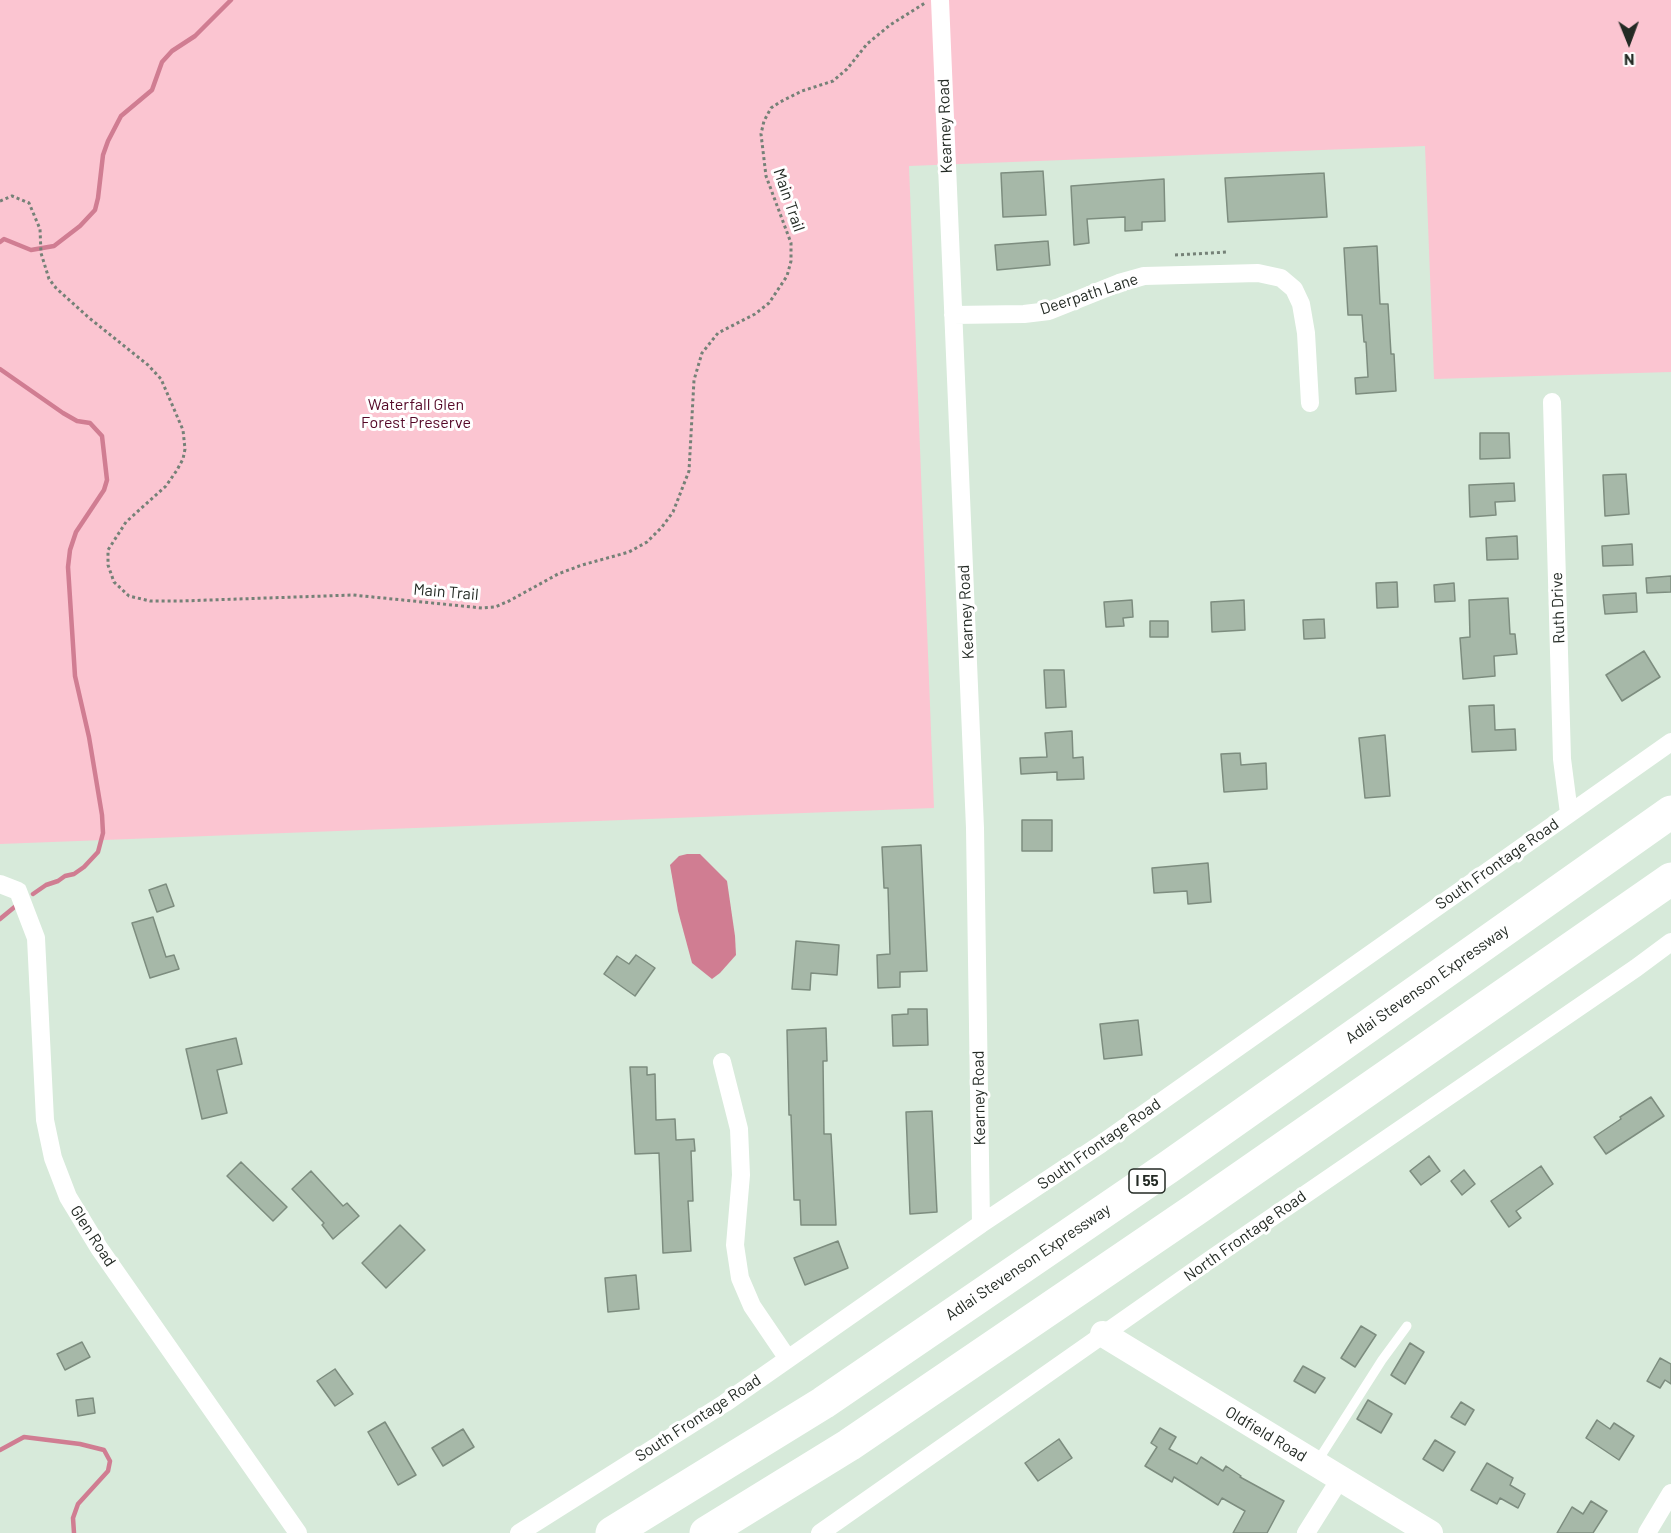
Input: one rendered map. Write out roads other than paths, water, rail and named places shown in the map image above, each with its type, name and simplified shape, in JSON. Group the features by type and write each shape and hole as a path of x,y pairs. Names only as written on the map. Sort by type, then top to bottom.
{"highway":[{"name":"Adlai Stevenson Expressway","path":"612,1533 823,1402 1170,1166 1671,812"},
{"path":"706,1533 849,1445 1206,1202 1671,879"}],"street":[{"name":"Kearney Road","path":"939,0 975,828 981,1224"},
{"name":"Deerpath Lane","path":"953,315 1024,314 1049,311 1119,283 1144,276 1258,273 1281,278 1294,289 1301,304 1306,333 1310,403"},
{"name":"Ruth Drive","path":"1552,402 1562,759 1569,813"},
{"name":"South Frontage Road","path":"519,1533 715,1409 788,1359 981,1224 1101,1144 1671,742"},
{"name":"Glen Road","path":"0,884 18,891 36,938 45,1120 53,1158 68,1197 99,1248 298,1533"},
{"name":"North Frontage Road","path":"820,1533 845,1527 1103,1334 1671,942"},
{"path":"722,1062 726,1083 734,1103 740,1141 741,1175 735,1245 740,1278 752,1306 788,1359"},
{"name":"Oldfield Road","path":"1103,1334 1430,1533"},
{"path":"1306,1533 1340,1479"},
{"path":"1647,1533 1671,1493"}],"lane":[{"path":"1316,1464 1382,1360 1407,1326"}],"waterway":[{"path":"0,242 4,239 31,250 54,246 80,226 95,210 103,155 121,116 152,90 162,62 172,51 195,36 231,0"},
{"path":"0,369 63,413 77,421 90,423 102,436 107,480 104,490 76,532 70,550 68,567 75,676 89,737 103,833 98,852 84,867 74,874 46,885 33,894"},
{"path":"0,919 17,905"},
{"path":"0,1450 24,1437 80,1444 104,1450 110,1461 108,1471 78,1504 73,1518 74,1533"}],"park label":[{"name":"Waterfall Glen Forest Preserve","path":"416,414"}]}
